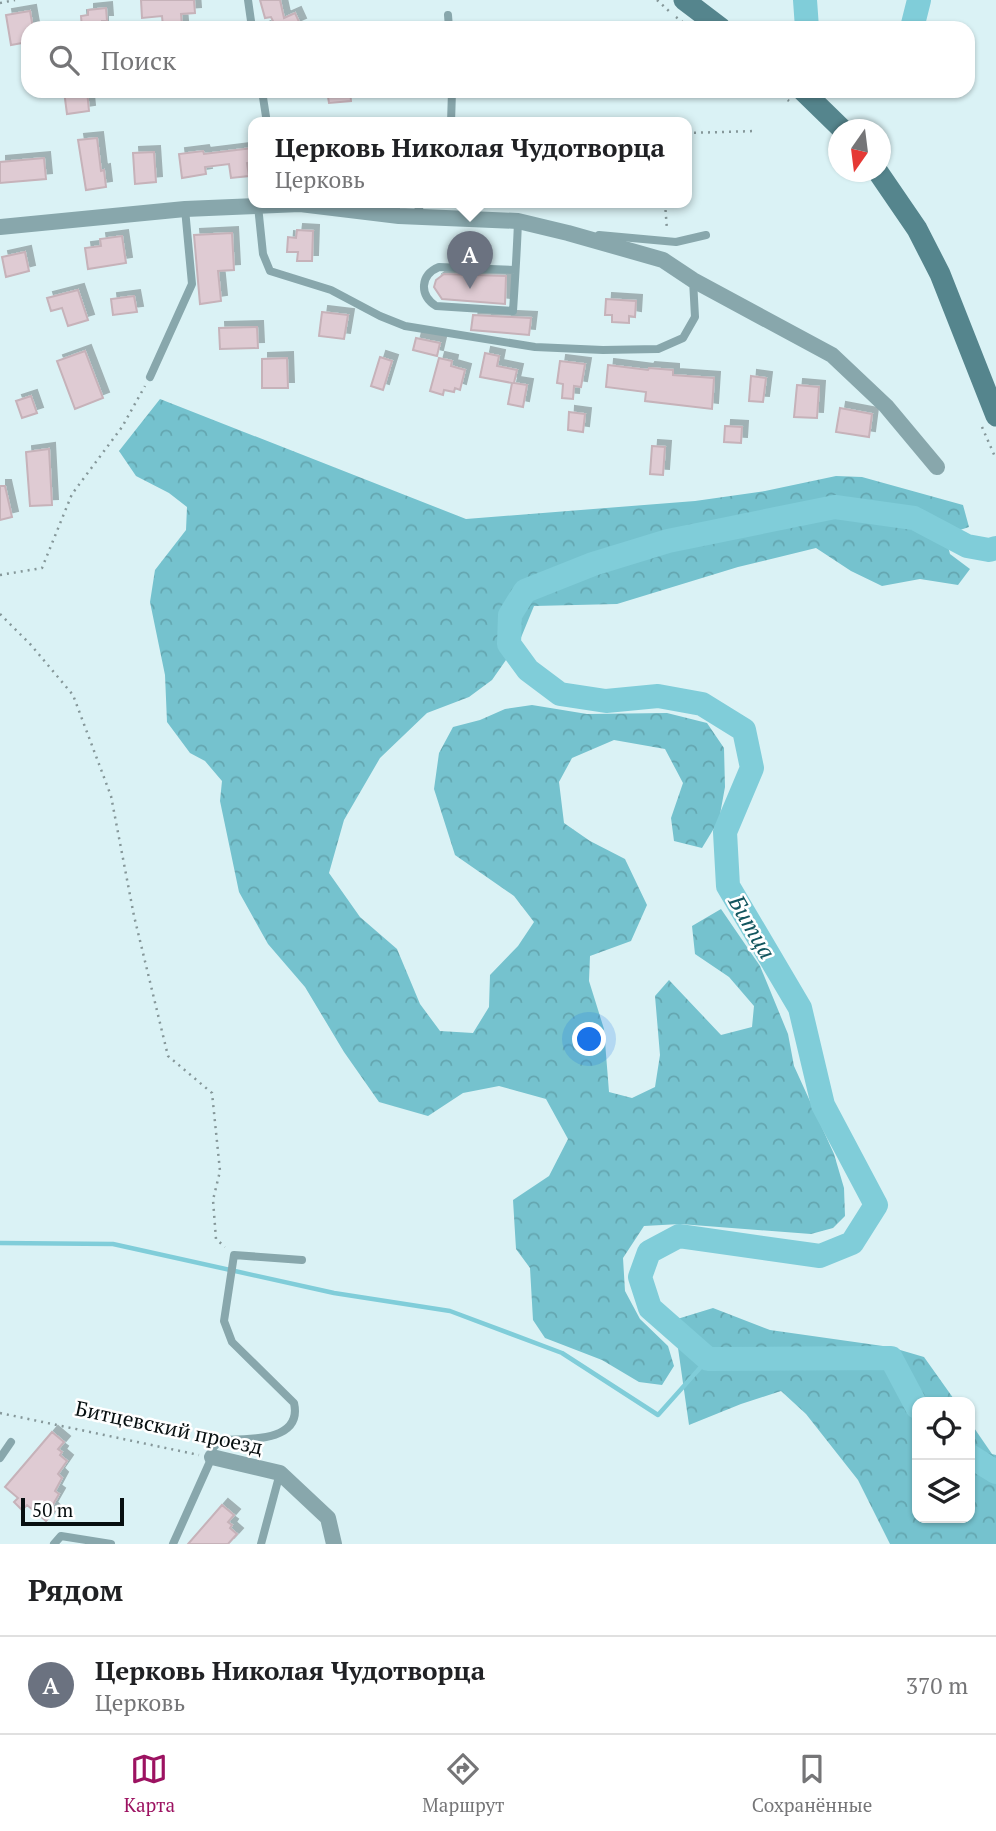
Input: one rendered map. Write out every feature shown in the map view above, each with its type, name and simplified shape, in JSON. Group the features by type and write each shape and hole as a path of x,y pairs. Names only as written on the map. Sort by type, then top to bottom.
{"street":[{"path":"684,0 712,21"},
{"path":"810,98 832,119"},
{"path":"875,182 917,229 940,274 987,417"},
{"path":"0,227 248,205"},
{"path":"379,208 518,221 663,260 693,280 832,355 886,406 937,467"},
{"name":"Битцевский проезд","path":"212,1457 280,1473 328,1518 334,1544"}],"lane":[{"path":"248,0 251,21"},
{"path":"448,15 448,21"},
{"path":"263,98 266,117"},
{"path":"451,117 452,98"},
{"path":"269,208 263,254 270,271 331,290 405,326 535,347 658,349 683,338 695,317 693,280"},
{"path":"150,377 192,284 185,209"},
{"path":"516,270 439,267 428,274 423,285 424,292 431,303 443,307 513,311 516,270 518,221"},
{"path":"568,233 676,242 706,235"},
{"path":"173,1544 212,1457 212,1450 220,1440 277,1435 288,1430 294,1420 293,1403 232,1342 224,1321 234,1255 302,1261"},
{"path":"0,1458 10,1442"},
{"path":"261,1544 280,1473"},
{"path":"54,1544 61,1536 111,1544"}],"path":[{"path":"0,3 15,0"},
{"path":"692,134 756,131"},
{"path":"665,208 668,241"},
{"path":"0,575 42,568 72,494 122,427 150,377"},
{"path":"987,417 996,459"},
{"path":"0,614 31,645 72,695 111,796 134,916 168,1056 212,1093 220,1171 213,1200 216,1239 234,1255"},
{"name":"Битцевский проезд","path":"0,1413 212,1457"}],"green space":[{"path":"160,399 466,519 695,501 765,491 836,476 862,477 963,505 969,527 945,535 950,554 970,569 958,585 920,579 882,586 851,571 816,548 738,567 617,604 534,606 520,640 492,680 469,697 427,713 380,758 344,820 329,873 360,917 397,949 420,1004 440,1031 473,1033 489,1007 490,975 518,946 534,922 514,896 455,855 434,789 439,753 453,727 480,720 505,709 532,705 587,714 667,713 707,723 724,748 725,787 719,820 702,848 674,841 671,818 683,783 665,749 614,740 572,758 559,782 564,823 590,841 625,859 647,905 631,941 590,956 589,981 604,1029 609,1092 632,1098 655,1087 660,1055 655,996 669,980 721,1035 752,1027 754,1006 729,977 695,954 692,926 721,909 760,966 788,1034 794,1066 834,1154 844,1188 845,1216 833,1228 811,1234 680,1224 644,1226 623,1258 625,1291 640,1319 668,1346 674,1366 662,1385 639,1382 602,1360 545,1338 533,1320 530,1268 516,1249 513,1200 549,1176 568,1139 546,1099 499,1086 463,1093 428,1116 379,1102 344,1052 305,987 268,944 239,892 220,801 222,781 205,761 190,753 167,722 165,675 150,602 155,570 186,530 187,507 169,493 136,476 119,451"},
{"path":"713,1308 770,1330 890,1347 924,1357 952,1397 912,1397 912,1523 975,1523 975,1429 992,1454 996,1455 996,1544 890,1544 858,1480 806,1414 781,1391 689,1425 674,1320"}],"building":[{"path":"141,0 194,0 195,13 181,14 182,21 162,21 162,16 142,18"},
{"path":"260,0 280,0 284,18 295,13 299,21 273,21 271,17 265,18"},
{"path":"106,8 107,21 81,21 81,16 88,15 88,10"},
{"path":"30,11 32,21 21,21 21,43 11,45 6,15"},
{"path":"65,98 88,98 89,111 67,114"},
{"path":"328,98 351,98 351,101 329,103"},
{"path":"97,138 106,187 86,190 78,140"},
{"path":"248,149 248,176 231,178 229,164 205,167 206,174 182,178 179,154 203,151 204,154"},
{"path":"154,152 156,182 135,184 133,153"},
{"path":"44,158 46,179 0,183 0,162"},
{"path":"297,230 313,231 312,261 297,261 298,252 287,252 288,237 296,238"},
{"path":"232,233 234,270 218,271 221,301 200,304 194,235"},
{"path":"122,236 126,263 88,269 85,248 101,246 100,239"},
{"path":"25,252 29,271 6,277 2,257"},
{"path":"444,274 506,276 505,304 442,299 434,287 436,280"},
{"path":"78,290 88,320 68,326 62,308 51,311 47,298"},
{"path":"134,296 137,312 113,315 111,299"},
{"path":"606,299 636,301 635,317 629,316 629,323 612,322 612,315 605,315"},
{"path":"322,312 348,315 344,339 319,336"},
{"path":"473,315 531,318 529,335 471,330"},
{"path":"257,327 258,348 220,349 219,328"},
{"path":"416,338 440,343 437,356 413,350"},
{"path":"85,351 103,398 75,409 57,361"},
{"path":"485,353 499,356 497,366 517,370 514,383 527,385 523,407 508,404 512,383 480,377"},
{"path":"380,357 392,361 383,390 371,386"},
{"path":"287,358 288,388 262,388 262,359"},
{"path":"439,358 452,361 451,366 465,370 460,390 444,390 443,395 430,391"},
{"path":"560,361 585,364 581,387 574,386 573,399 562,398 563,384 557,383"},
{"path":"608,365 673,370 673,375 714,378 712,409 645,401 646,392 606,387"},
{"path":"751,376 766,378 763,402 749,401"},
{"path":"797,385 819,387 817,418 794,417"},
{"path":"31,396 37,413 22,418 16,401"},
{"path":"840,408 872,414 869,437 836,432"},
{"path":"569,412 585,414 583,432 568,430"},
{"path":"725,426 742,427 741,443 724,442"},
{"path":"652,446 665,447 663,475 650,474"},
{"path":"49,449 52,505 30,506 26,452"},
{"path":"0,486 5,486 12,517 0,520"},
{"path":"52,1432 64,1442 58,1449 67,1461 58,1474 62,1478 55,1491 59,1494 51,1508 54,1511 46,1521 27,1505 22,1510 14,1502 18,1498 5,1487"},
{"path":"222,1505 234,1515 228,1522 237,1534 228,1544 188,1544"}],"waterway":[{"name":"Битца","path":"805,0 806,21"},
{"name":"Битца","path":"914,21 919,0"},
{"name":"Битца","path":"912,1398 891,1358 708,1359 650,1308 640,1277 649,1252 679,1236 820,1256 852,1243 876,1205 823,1105 800,1008 728,886 725,832 752,768 744,730 702,704 658,696 606,701 560,694 528,670 509,644 510,615 525,591 593,564 668,541 835,507 914,518 967,546 989,550 996,548"},
{"path":"0,1243 113,1244 334,1293 450,1311 562,1353 658,1415 708,1359"},
{"name":"Битца","path":"975,1459 996,1472"}],"place":[{"name":"Церковь Николая Чудотворца","path":"470,289"}]}
